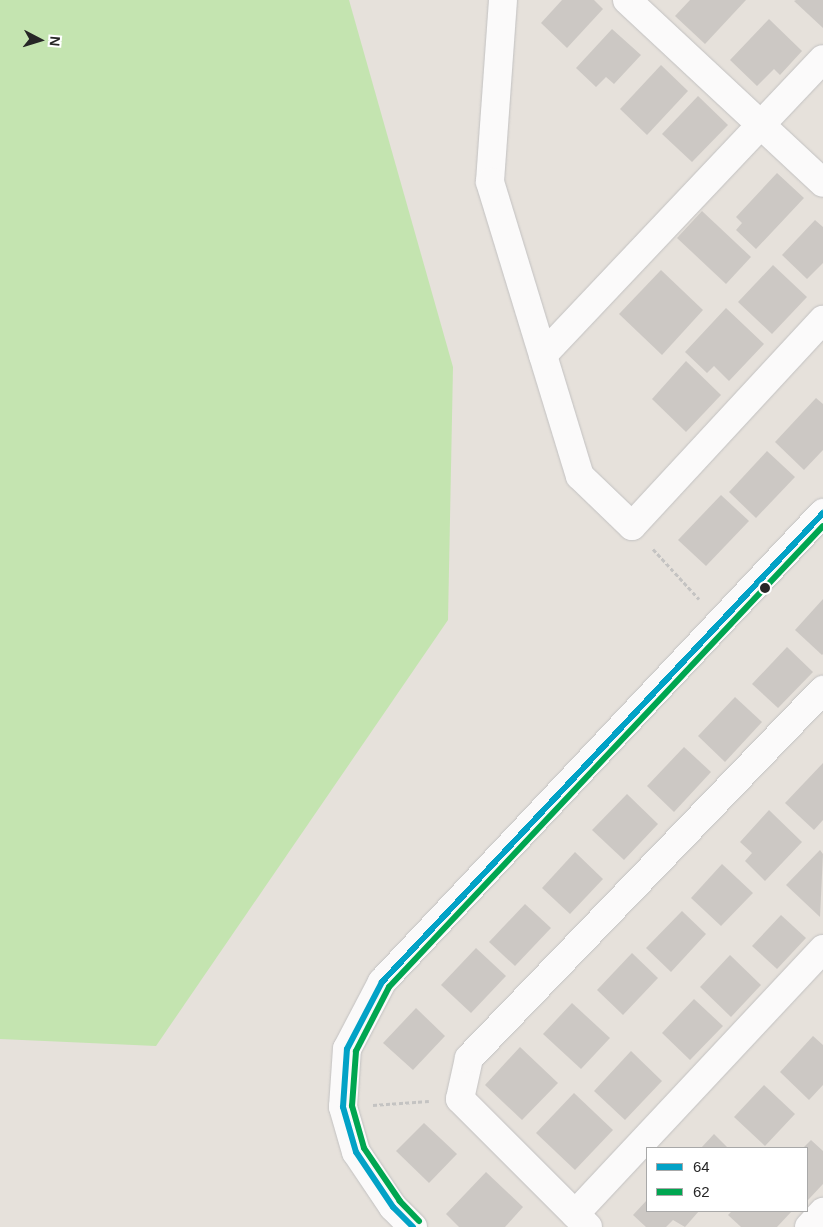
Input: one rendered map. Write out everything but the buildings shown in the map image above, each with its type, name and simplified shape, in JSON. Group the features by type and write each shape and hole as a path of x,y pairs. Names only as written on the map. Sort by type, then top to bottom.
{"street":[{"path":"503,0 490,182 580,476 632,526 823,320"},
{"path":"628,0 823,183"},
{"path":"543,355 823,59"},
{"path":"413,1227 393,1208 356,1152 343,1107 347,1049 382,982 823,513"},
{"path":"646,1147 581,1220 460,1099 469,1058 823,690"},
{"path":"646,1147 823,949"},
{"path":"809,1227 823,1212"}],"path":[{"path":"632,526 720,622"},
{"path":"343,1107 460,1099"}],"green space":[{"path":"0,0 349,0 453,367 448,620 156,1046 0,1039"}],"transit line":[{"name":"64","path":"413,1227 393,1207 356,1152 343,1107 347,1049 382,982 823,513"},
{"name":"62","path":"419,1221 400,1201 364,1148 352,1106 356,1051 389,987 823,526"}]}
